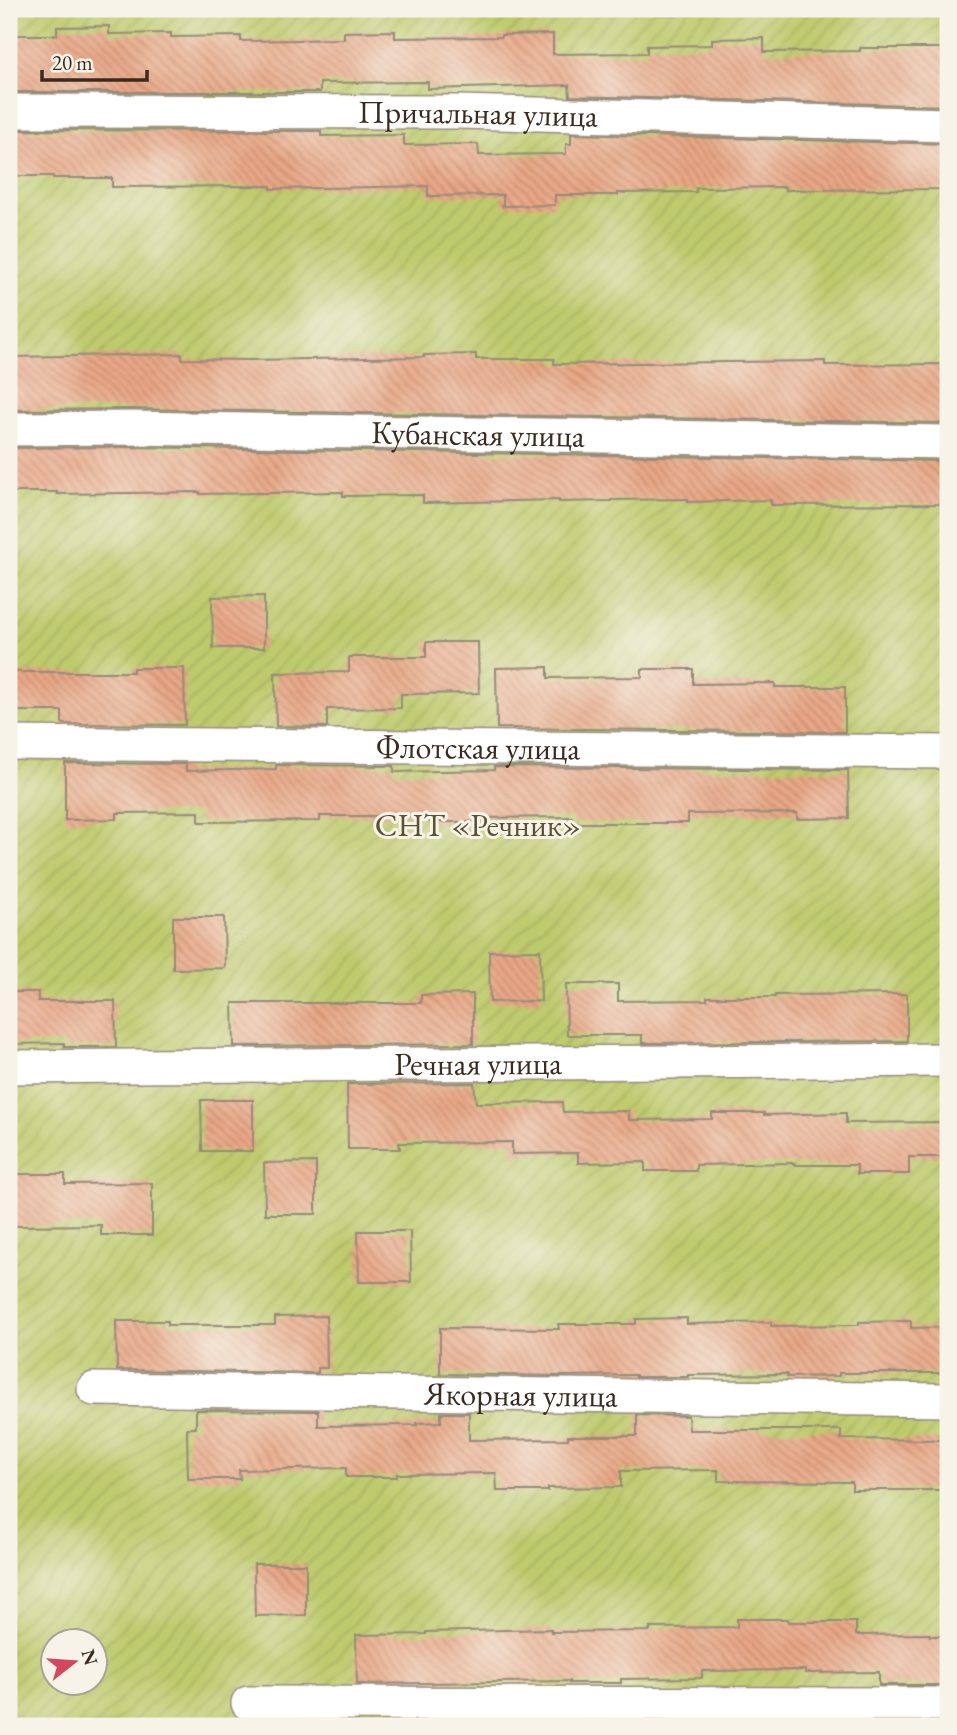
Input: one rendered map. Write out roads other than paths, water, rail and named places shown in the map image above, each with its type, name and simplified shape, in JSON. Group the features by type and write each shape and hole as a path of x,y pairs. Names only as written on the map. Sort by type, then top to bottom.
{"street":[{"name":"Причальная улица","path":"9,111 458,112 948,125"},
{"name":"Кубанская улица","path":"9,429 130,428 948,442"},
{"name":"Флотская улица","path":"9,743 948,751"},
{"name":"Речная улица","path":"9,1067 948,1059"},
{"name":"Якорная улица","path":"94,1389 948,1400"},
{"path":"248,1703 948,1704"}],"park label":[{"name":"СНТ «Речник»","path":"478,825"}]}
